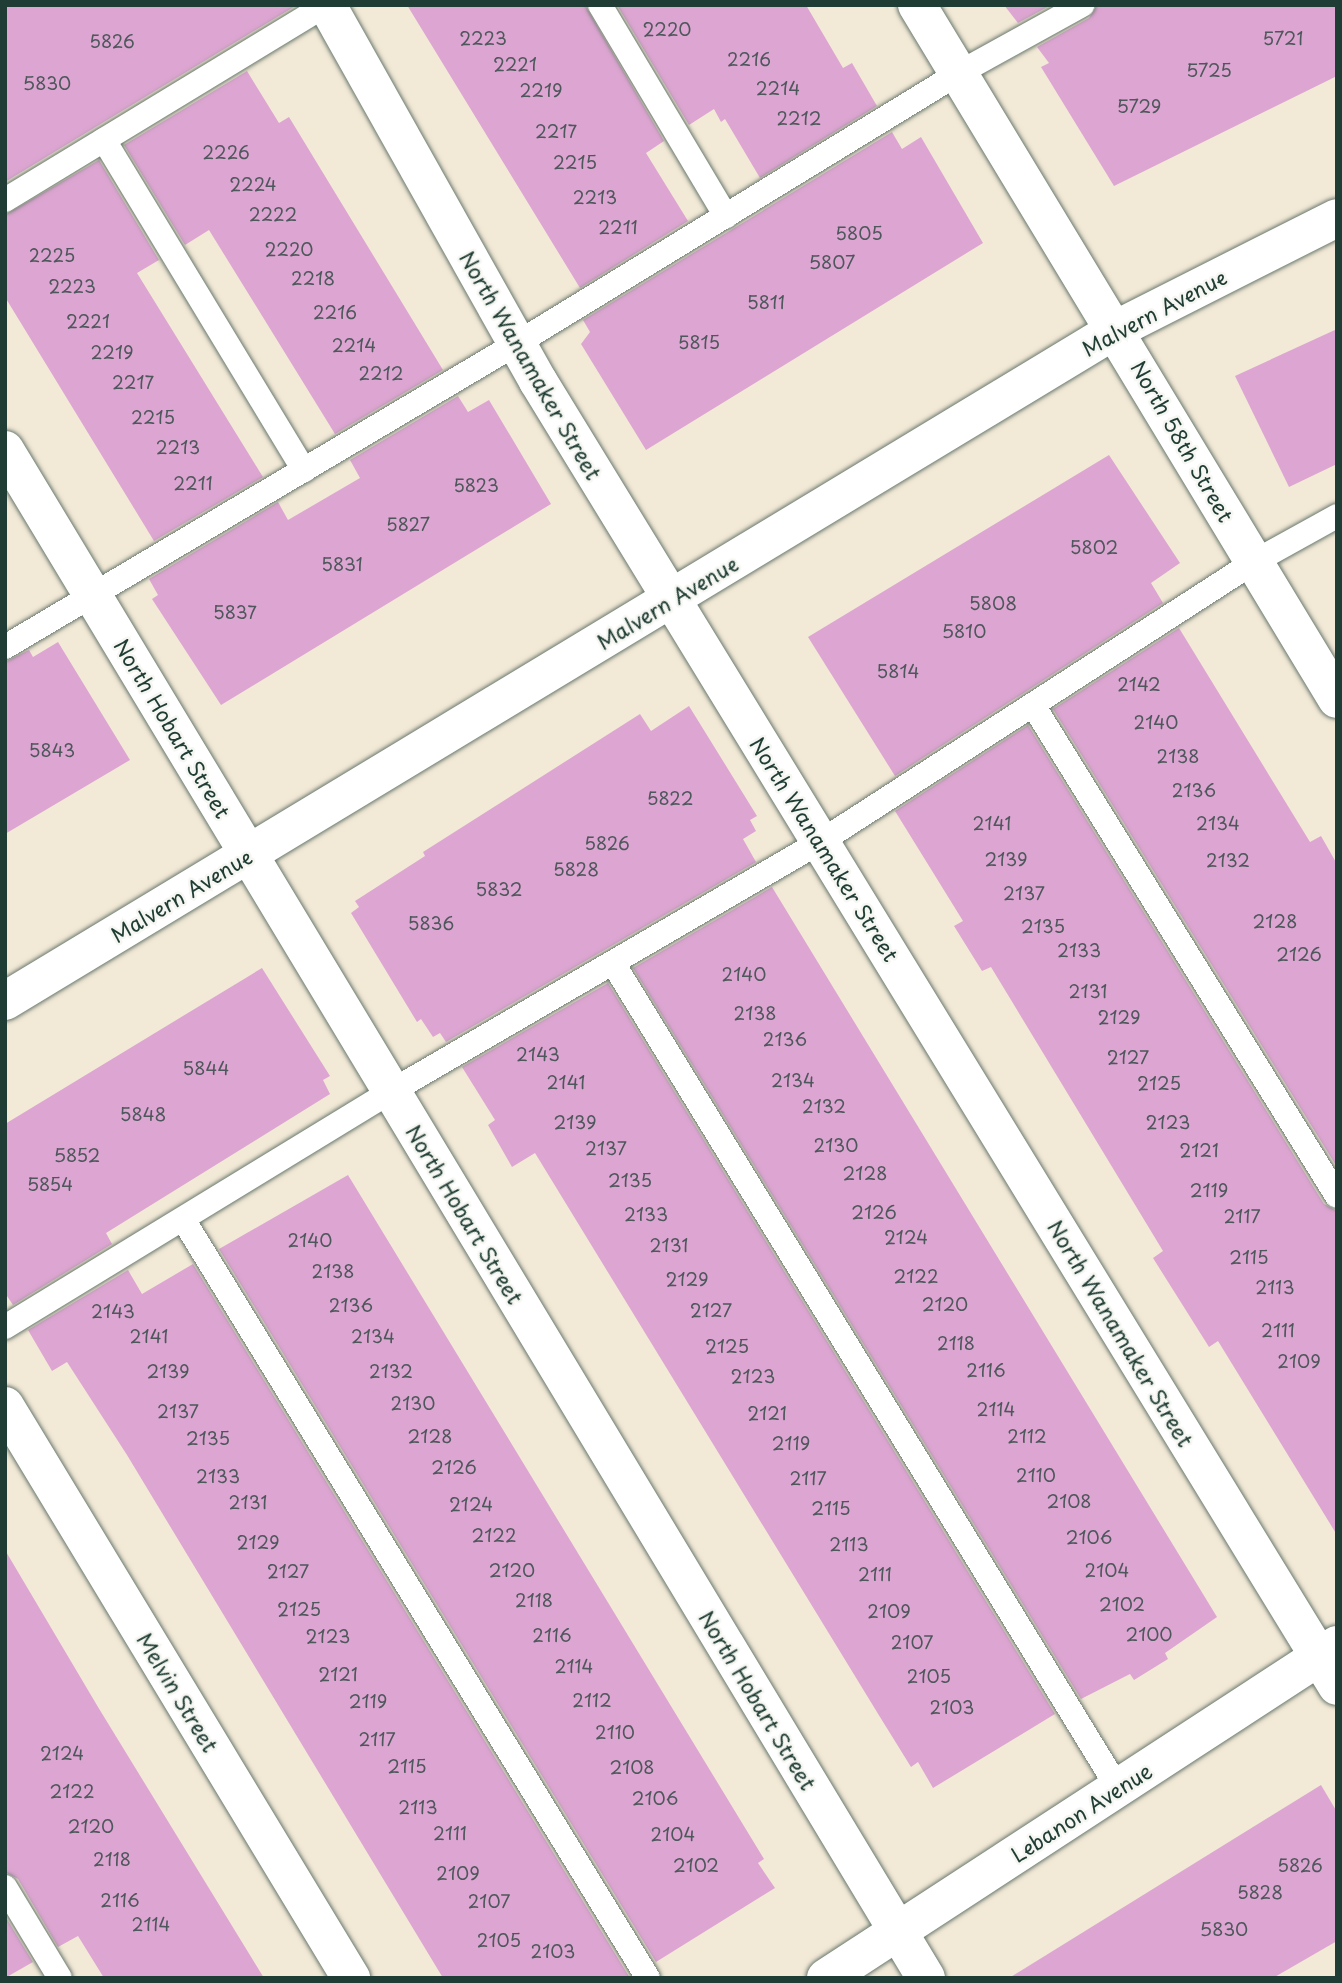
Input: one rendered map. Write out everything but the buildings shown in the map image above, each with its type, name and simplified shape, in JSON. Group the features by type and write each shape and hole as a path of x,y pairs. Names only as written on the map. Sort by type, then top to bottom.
{"street":[{"name":"North Wanamaker Street","path":"326,5 516,344 820,842 1331,1662"},
{"name":"North 58th Street","path":"917,5 1117,329 1337,699"},
{"name":"Malvern Avenue","path":"5,1001 1117,329 1337,218"},
{"name":"North Hobart Street","path":"5,450 926,1978"},
{"name":"Melvin Street","path":"5,1406 351,1978"},
{"name":"Lebanon Avenue","path":"826,1978 1118,1788 1331,1662"}],"lane":[{"path":"5,200 326,5"},
{"path":"600,5 726,216"},
{"path":"5,647 516,344 959,73 1082,5"},
{"path":"104,140 304,470"},
{"path":"5,1327 392,1091 820,842 1254,562 1337,516"},
{"path":"1033,705 1337,1196"},
{"path":"613,963 1118,1788"},
{"path":"183,1219 648,1978"},
{"path":"5,1887 60,1978"}]}
